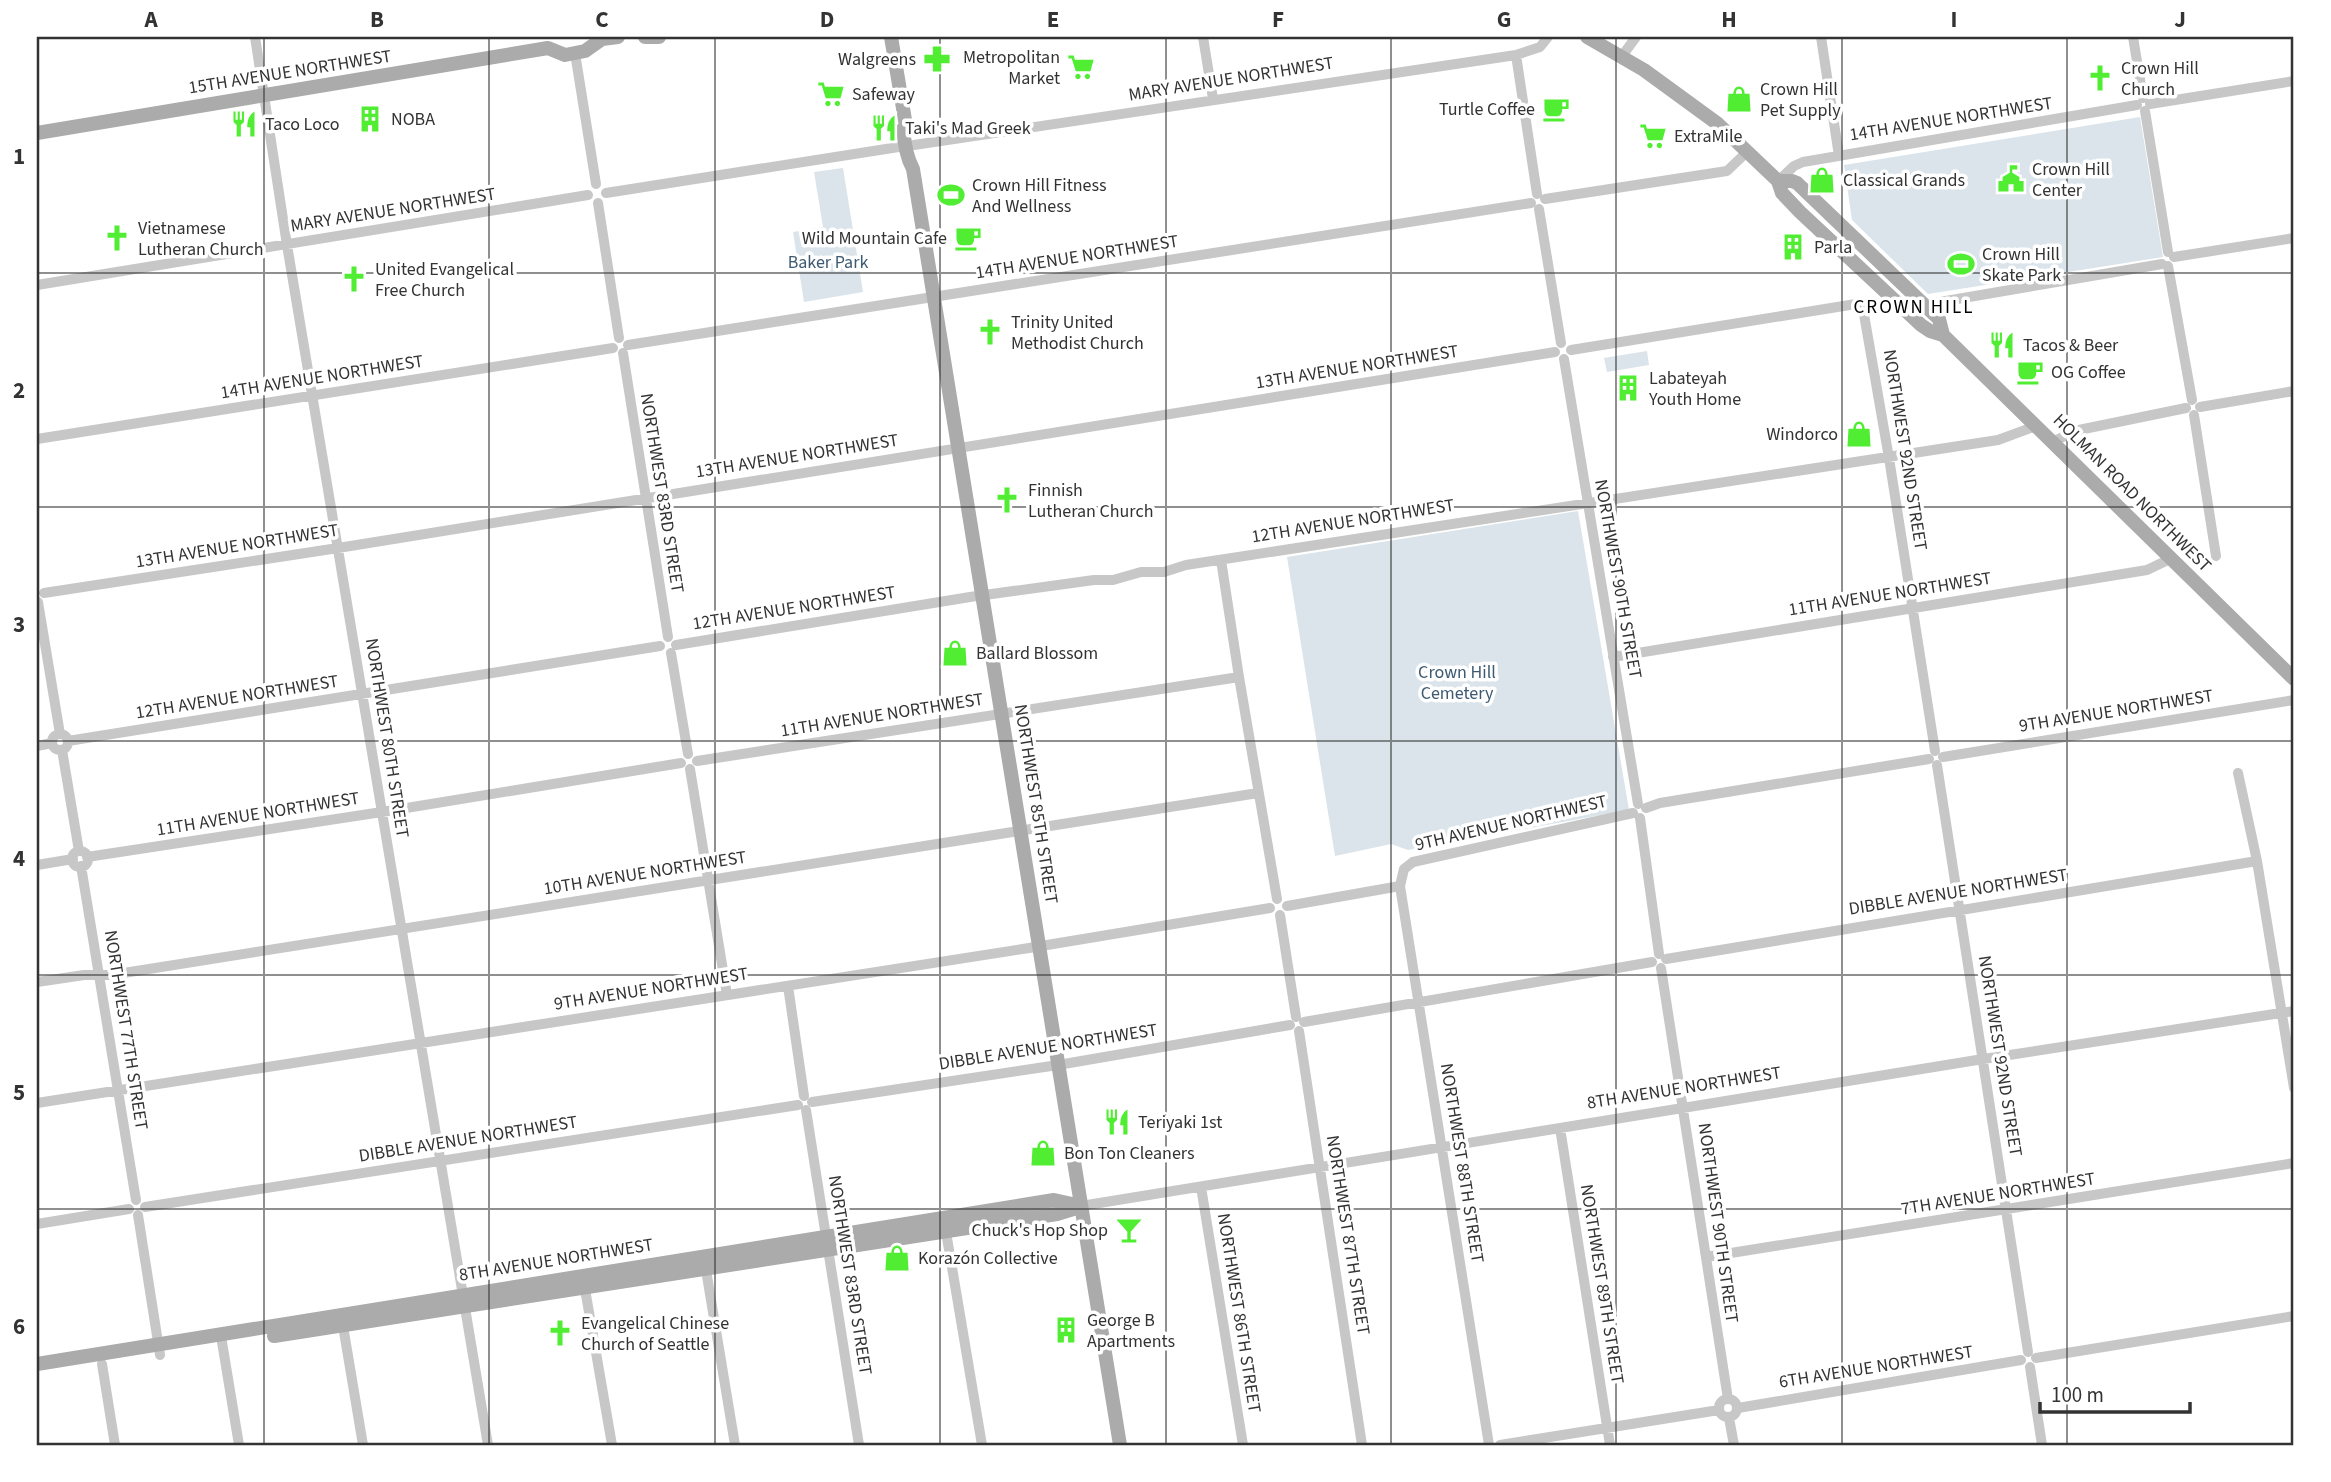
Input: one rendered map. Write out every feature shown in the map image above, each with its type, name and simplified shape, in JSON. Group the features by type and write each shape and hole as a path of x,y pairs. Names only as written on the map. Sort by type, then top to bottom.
{"main road":[{"path":"548,48 560,37"},
{"path":"575,53 585,51 599,38 618,37"},
{"path":"645,37 659,37"},
{"name":"NORTHWEST 85TH STREET","path":"891,37 906,126 903,130 916,158 913,169 1120,1445"},
{"name":"HOLMAN ROAD NORTHWEST","path":"1587,37 1622,56 1693,105 1748,150 1778,181 1782,193 1791,202 1926,329 1943,335 2294,678"},
{"name":"15TH AVENUE NORTHWEST","path":"37,133 548,48 565,55 575,53"},
{"name":"HOLMAN ROAD NORTHWEST","path":"1778,181 1797,183 1928,308 1938,319 1943,335"},
{"name":"8TH AVENUE NORTHWEST","path":"37,1364 159,1350 827,1243 1054,1200 1081,1206"},
{"name":"8TH AVENUE NORTHWEST","path":"221,1340 343,1326 464,1301 584,1289 706,1270 827,1243 946,1232 1057,1214 1081,1206"},
{"name":"8TH AVENUE NORTHWEST","path":"37,1374 102,1364 159,1350"}],"street":[{"name":"NORTHWEST 80TH STREET","path":"255,37 287,245 488,1445"},
{"path":"1203,37 1213,99"},
{"name":"MARY AVENUE NORTHWEST","path":"606,193 1516,55 1540,47 1548,37"},
{"path":"1622,56 1636,37"},
{"path":"1821,37 1839,156"},
{"path":"2133,37 2216,556"},
{"path":"575,53 596,184"},
{"name":"NORTHWEST 90TH STREET","path":"1516,55 1587,502 1640,811 1660,961 1728,1399"},
{"name":"14TH AVENUE NORTHWEST","path":"1778,181 1798,164 1839,156 2294,81"},
{"name":"14TH AVENUE NORTHWEST","path":"37,439 1727,171 1748,150"},
{"path":"596,184 603,186 606,193 604,200 598,203 592,202 588,195 589,188 596,184"},
{"name":"MARY AVENUE NORTHWEST","path":"37,285 588,195"},
{"name":"NORTHWEST 83RD STREET","path":"598,203 727,995"},
{"path":"1928,308 1934,303 2294,238"},
{"path":"1862,303 1881,287"},
{"name":"13TH AVENUE NORTHWEST","path":"39,596 1862,303"},
{"name":"NORTHWEST 92ND STREET","path":"1862,303 1913,607 2042,1445"},
{"path":"2053,442 2074,431 2193,407 2294,391"},
{"name":"12TH AVENUE NORTHWEST","path":"37,746 982,596 1094,580 1113,580 1141,572 1164,572 1186,565 1889,458 1998,440 2036,426"},
{"name":"11TH AVENUE NORTHWEST","path":"1613,657 2147,570 2170,559"},
{"name":"NORTHWEST 87TH STREET","path":"1221,560 1320,1167 1362,1445"},
{"name":"NORTHWEST 77TH STREET","path":"39,596 60,742 159,1350"},
{"name":"11TH AVENUE NORTHWEST","path":"37,865 1238,677"},
{"name":"9TH AVENUE NORTHWEST","path":"37,1103 788,986 1400,886 1404,869 1413,862 1640,811 1660,803 2294,700"},
{"path":"2238,773 2288,1012 2294,1088"},
{"name":"10TH AVENUE NORTHWEST","path":"37,982 100,975 401,929 1258,793"},
{"name":"DIBBLE AVENUE NORTHWEST","path":"37,1224 1058,1065 1959,909 2257,861"},
{"name":"NORTHWEST 88TH STREET","path":"1400,886 1489,1445"},
{"name":"NORTHWEST 83RD STREET","path":"788,986 859,1445"},
{"name":"8TH AVENUE NORTHWEST","path":"1081,1206 2288,1012"},
{"name":"NORTHWEST 89TH STREET","path":"1560,1128 1610,1445"},
{"name":"7TH AVENUE NORTHWEST","path":"1706,1257 2294,1163"},
{"name":"NORTHWEST 86TH STREET","path":"1201,1187 1243,1445"},
{"path":"946,1232 982,1445"},
{"path":"706,1270 735,1445"},
{"path":"584,1289 612,1445"},
{"name":"6TH AVENUE NORTHWEST","path":"1738,1408 2294,1316"},
{"path":"343,1326 363,1445"},
{"path":"221,1340 239,1445"},
{"path":"102,1364 115,1445"},
{"path":"1728,1399 1734,1401 1738,1408 1730,1418 1723,1416 1719,1410 1721,1403 1728,1399"},
{"path":"1500,1445 1719,1410"},
{"path":"1730,1418 1734,1445"}],"green space":[{"path":"2140,117 2163,257 1928,294 1852,220 1844,165"},
{"name":"Baker Park","path":"843,168 863,292 804,302 793,232 823,227 814,172"},
{"path":"1647,351 1649,365 1607,372 1604,358"},
{"name":"Crown Hill Cemetery","path":"1578,511 1629,810 1408,850 1391,844 1335,856 1287,557"}],"place":[{"name":"Walgreens","path":"937,59"},
{"name":"Metropolitan Market","path":"1081,67"},
{"name":"Crown Hill Church","path":"2100,78"},
{"name":"Safeway","path":"831,94"},
{"name":"Crown Hill Pet Supply","path":"1739,99"},
{"name":"Turtle Coffee","path":"1556,109"},
{"name":"NOBA","path":"370,119"},
{"name":"Taco Loco","path":"244,124"},
{"name":"Taki's Mad Greek","path":"884,128"},
{"name":"ExtraMile","path":"1653,136"},
{"name":"Crown Hill Center","path":"2011,179"},
{"name":"Classical Grands","path":"1822,180"},
{"name":"Crown Hill Fitness And Wellness","path":"951,195"},
{"name":"Vietnamese Lutheran Church","path":"117,238"},
{"name":"Wild Mountain Cafe","path":"968,238"},
{"name":"Parla","path":"1793,247"},
{"name":"Crown Hill Skate Park","path":"1961,264"},
{"name":"United Evangelical Free Church","path":"354,279"},
{"name":"Trinity United Methodist Church","path":"990,332"},
{"name":"Tacos & Beer","path":"2002,345"},
{"name":"OG Coffee","path":"2030,372"},
{"name":"Labateyah Youth Home","path":"1628,388"},
{"name":"Windorco","path":"1859,434"},
{"name":"Finnish Lutheran Church","path":"1007,500"},
{"name":"Ballard Blossom","path":"955,653"},
{"name":"Teriyaki 1st","path":"1117,1122"},
{"name":"Bon Ton Cleaners","path":"1043,1153"},
{"name":"Chuck's Hop Shop","path":"1129,1230"},
{"name":"Korazón Collective","path":"897,1258"},
{"name":"George B Apartments","path":"1066,1330"},
{"name":"Evangelical Chinese Church of Seattle","path":"560,1333"}],"district":[{"name":"CROWN HILL","path":"1914,307"}]}
